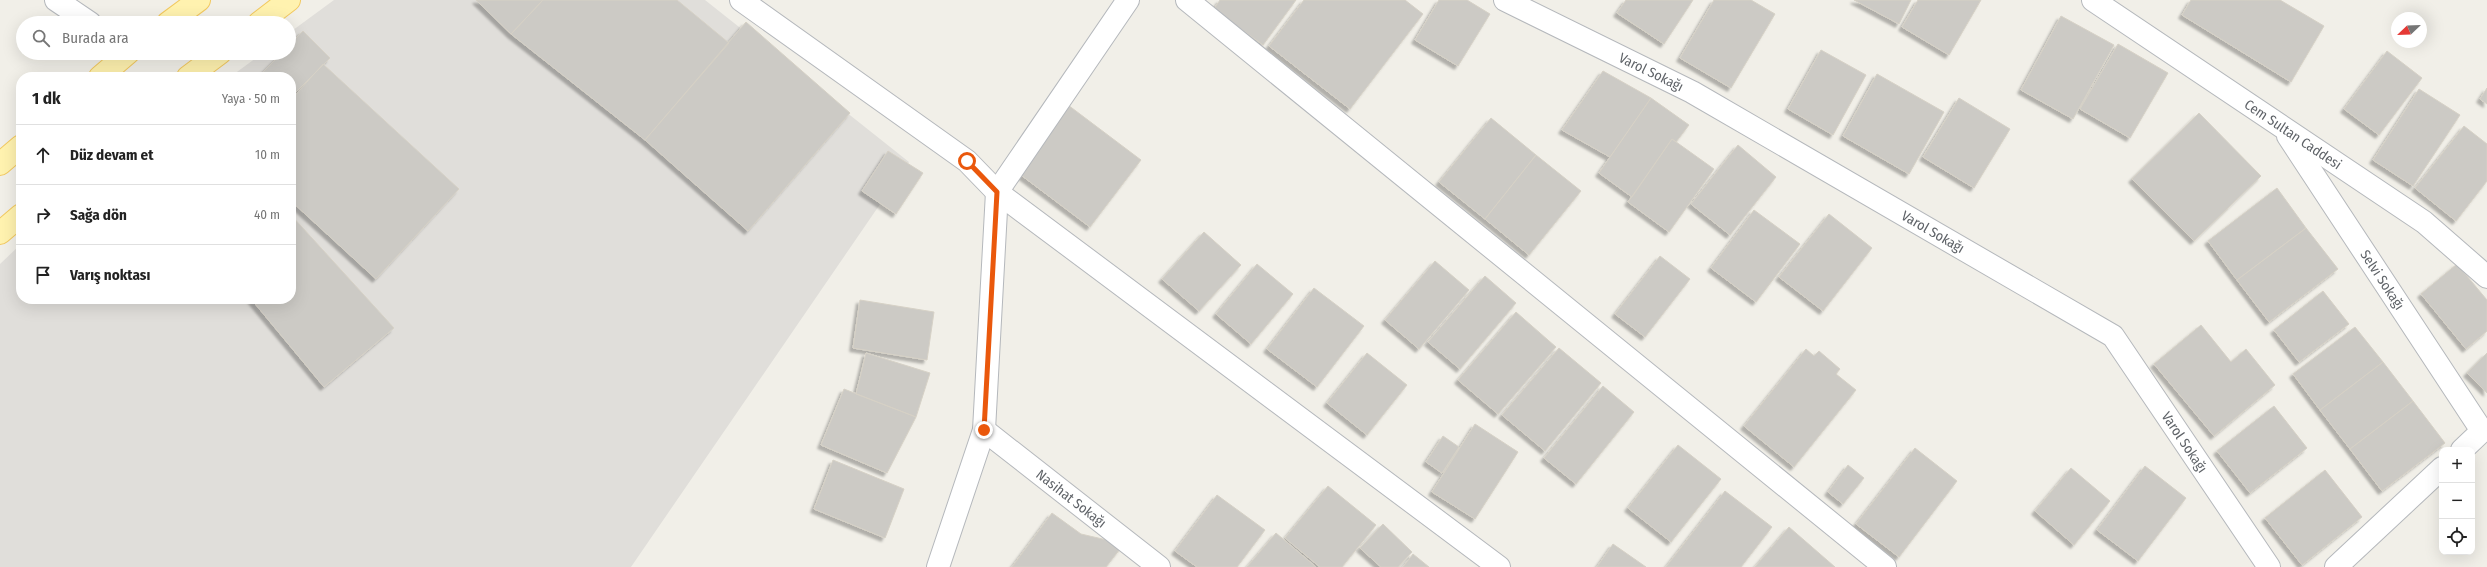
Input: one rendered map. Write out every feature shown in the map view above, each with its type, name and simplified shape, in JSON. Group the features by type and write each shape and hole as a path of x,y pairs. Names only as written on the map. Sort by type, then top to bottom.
{"main road":[{"path":"177,16 199,0"},
{"path":"268,16 289,0"},
{"path":"106,72 120,60"},
{"path":"195,72 211,60"},
{"path":"0,164 16,150"},
{"path":"0,233 16,219"}],"street":[{"path":"56,0 80,16"},
{"path":"742,0 967,161 997,192 1499,567"},
{"path":"938,567 984,430 997,192 1128,0"},
{"path":"1187,0 1885,567"},
{"name":"Varol Sokağı","path":"1505,0 1692,92 2113,336 2269,567"},
{"name":"Cem Sultan Caddesi","path":"2093,0 2424,222 2487,276"},
{"name":"Selvi Sokağı","path":"2282,128 2482,431 2465,447"},
{"name":"Nasihat Sokağı","path":"984,430 1159,567"},
{"path":"2336,567 2439,471"}],"shaded area":[{"path":"334,0 705,0 909,162 631,567 0,567 0,264 16,249 16,304 296,304 296,72 237,72 253,60 296,60 296,28"}],"building":[{"path":"476,0 543,0 511,34"},
{"path":"543,0 677,0 729,43 645,140 511,34"},
{"path":"1220,0 1296,0 1263,45 1214,9"},
{"path":"1304,0 1405,0 1423,14 1350,109 1269,46"},
{"path":"1439,0 1467,0 1490,14 1458,66 1415,40"},
{"path":"1626,0 1693,0 1664,44 1617,13"},
{"path":"1714,0 1751,0 1775,14 1731,88 1680,58"},
{"path":"1854,0 1911,0 1899,24"},
{"path":"1918,0 1981,0 1949,55 1902,27"},
{"path":"2191,0 2280,0 2324,26 2291,82 2182,15"},
{"path":"2061,16 2114,45 2073,119 2021,90"},
{"path":"746,22 850,113 748,231 645,140"},
{"path":"303,31 330,58 296,92 296,72 263,72 275,60 296,60 296,38"},
{"path":"2118,44 2168,73 2130,138 2080,109"},
{"path":"1821,50 1866,75 1833,135 1788,109"},
{"path":"2387,51 2422,78 2379,135 2344,109"},
{"path":"323,64 459,189 376,279 296,206 296,94"},
{"path":"1603,71 1651,98 1610,157 1562,130"},
{"path":"1877,74 1944,112 1909,174 1843,136"},
{"path":"2487,88 2487,104 2480,99"},
{"path":"2419,89 2460,115 2413,186 2373,160"},
{"path":"1651,98 1689,125 1676,142 1672,139 1632,197 1599,173"},
{"path":"1959,98 2010,129 1974,188 1923,157"},
{"path":"1068,105 1141,160 1090,227 1017,172"},
{"path":"2199,113 2261,176 2194,241 2132,179"},
{"path":"1491,118 1536,155 1485,219 1439,182"},
{"path":"2464,126 2487,144 2487,181 2456,221 2415,188"},
{"path":"1672,139 1714,169 1669,232 1628,202"},
{"path":"1738,145 1776,177 1730,235 1691,204"},
{"path":"888,151 923,173 896,214 862,191"},
{"path":"1536,155 1581,191 1529,255 1485,219"},
{"path":"2277,188 2306,228 2237,280 2208,241"},
{"path":"1754,210 1800,244 1756,302 1711,268"},
{"path":"1829,214 1872,248 1823,311 1779,277"},
{"path":"296,220 394,328 324,387 255,304 296,304"},
{"path":"2306,228 2338,269 2269,322 2237,280"},
{"path":"1204,232 1241,265 1199,311 1162,279"},
{"path":"1660,256 1690,279 1645,337 1615,314"},
{"path":"1435,261 1469,290 1419,349 1385,320"},
{"path":"1257,264 1293,294 1251,344 1216,314"},
{"path":"2457,264 2487,300 2487,331 2466,349 2421,294"},
{"path":"1485,276 1516,303 1460,369 1428,342"},
{"path":"1314,288 1364,326 1317,387 1267,349"},
{"path":"2323,291 2349,324 2299,362 2274,330"},
{"path":"860,300 934,312 927,360 853,348"},
{"path":"1516,312 1556,347 1498,414 1458,380"},
{"path":"2201,325 2231,362 2246,349 2275,385 2214,436 2154,364"},
{"path":"2355,327 2383,362 2320,410 2293,374"},
{"path":"1559,348 1601,383 1545,451 1502,415"},
{"path":"1806,349 1814,356 1819,351 1840,369 1836,374 1856,390 1794,467 1744,426"},
{"path":"866,353 930,373 916,417 856,394"},
{"path":"1367,353 1407,385 1367,435 1327,403"},
{"path":"2487,353 2487,393 2467,373"},
{"path":"2383,362 2413,401 2350,449 2320,410"},
{"path":"1603,386 1634,412 1576,484 1544,458"},
{"path":"844,389 916,417 887,473 821,445"},
{"path":"2413,401 2445,443 2382,491 2350,449"},
{"path":"2274,406 2307,448 2250,493 2217,451"},
{"path":"1475,424 1518,452 1475,519 1432,492"},
{"path":"1443,436 1459,447 1442,473 1426,462"},
{"path":"1678,445 1721,479 1671,542 1628,508"},
{"path":"1915,448 1957,481 1899,557 1856,524"},
{"path":"833,460 904,489 885,538 814,509"},
{"path":"1848,465 1864,478 1843,504 1828,492"},
{"path":"2145,466 2186,498 2138,561 2097,530"},
{"path":"2071,468 2110,501 2074,545 2035,511"},
{"path":"2325,470 2362,517 2302,565 2265,518"},
{"path":"1328,486 1376,525 1342,567 1320,567 1285,538"},
{"path":"1725,491 1772,527 1741,567 1666,567"},
{"path":"1217,495 1265,530 1237,567 1197,567 1175,551"},
{"path":"1052,513 1081,534 1124,544 1106,567 1012,567"},
{"path":"1383,524 1412,552 1398,567 1381,567 1360,548"},
{"path":"1789,527 1835,567 1755,567"},
{"path":"1276,533 1316,567 1247,567"},
{"path":"1613,544 1646,567 1597,567"},
{"path":"1413,554 1429,567 1403,567"}],"route":[{"path":"967,161 997,192 984,430"}]}
